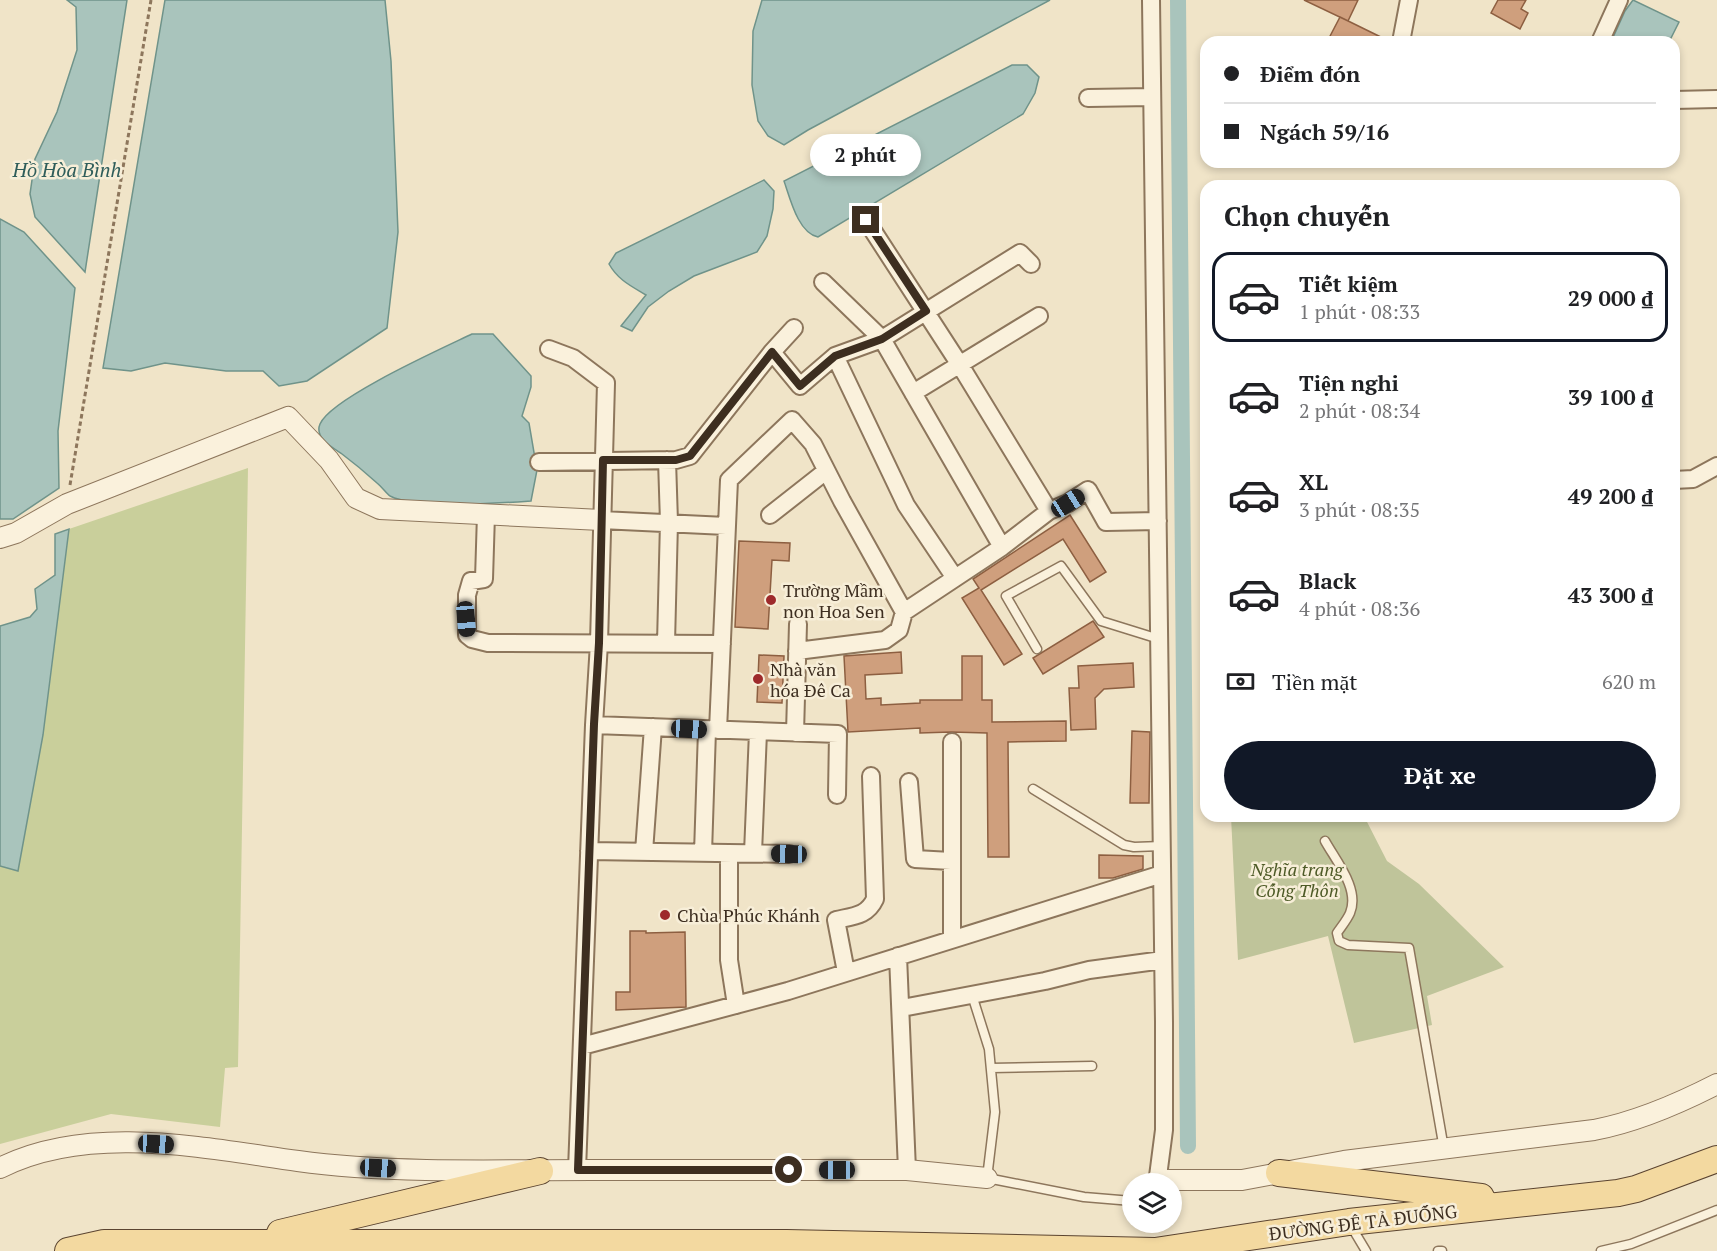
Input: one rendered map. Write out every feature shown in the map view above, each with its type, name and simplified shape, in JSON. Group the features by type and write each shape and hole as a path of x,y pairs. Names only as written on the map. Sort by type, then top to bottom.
{"main road":[{"name":"ĐƯỜNG ĐÊ TẢ ĐUỐNG","path":"68,1251 104,1243 787,1243 1155,1251 1349,1222 1618,1193 1636,1189 1717,1159"},
{"path":"239,1243 540,1171"},
{"path":"1279,1173 1527,1203"}],"street":[{"path":"1151,0 1163,960 1164,1130 1158,1173"},
{"path":"1402,36 1409,0"},
{"path":"1603,36 1619,0"},
{"path":"1088,98 1152,98"},
{"path":"1680,100 1717,99"},
{"path":"866,220 960,365 1049,511"},
{"path":"772,352 800,386 835,356 882,339 1020,253 1031,264"},
{"path":"823,282 882,339 1002,547"},
{"path":"913,393 1039,316"},
{"path":"539,462 676,460 690,456 772,352 794,328"},
{"path":"549,349 573,358 606,383 599,643 578,1170"},
{"path":"835,356 906,505 955,578"},
{"path":"0,538 16,534 67,504 288,417 329,460 356,498 380,509 726,526"},
{"path":"703,853 712,730 722,644 729,480 792,420 813,444 904,612"},
{"path":"666,643 669,522 667,460"},
{"path":"1693,479 1717,466"},
{"path":"770,515 826,471"},
{"path":"1680,480 1717,478"},
{"path":"797,651 853,646 885,640 899,630 904,612 1002,547 1049,511 1068,503 1088,490 1106,522 1158,521"},
{"path":"486,514 484,579 471,581 467,595 467,635 472,639 488,643 722,644"},
{"path":"795,733 798,624"},
{"path":"594,724 838,734 837,795"},
{"path":"644,852 653,727"},
{"path":"753,853 759,732"},
{"path":"952,742 952,939"},
{"path":"846,972 836,920 864,914 872,907 875,899 871,776"},
{"path":"909,782 915,859 951,861"},
{"path":"589,851 789,854"},
{"path":"729,853 729,960 736,1005"},
{"path":"582,1046 736,1005 1162,874"},
{"path":"898,956 902,1008 907,1170"},
{"path":"902,1008 1045,981 1089,970 1163,960"},
{"path":"1182,1181 1242,1180 1344,1161 1569,1134 1613,1126 1650,1114 1717,1084"},
{"path":"0,1168 11,1162 66,1148 137,1143 210,1149 300,1162 368,1167 540,1171 907,1170 987,1178"}],"lane":[{"path":"1037,649 1006,597 1061,566 1101,621 1159,639"},
{"path":"1033,789 1124,845 1162,846"},
{"path":"1325,841 1350,887 1353,901 1350,913 1337,933 1339,941 1348,945 1409,948 1444,1149"},
{"path":"972,995 989,1049 995,1112 987,1178 1084,1197 1122,1199"},
{"path":"991,1068 1092,1066"},
{"path":"1601,1251 1631,1244 1717,1210"},
{"path":"1349,1222 1366,1251"}],"path":[{"path":"67,504 151,0"}],"green space":[{"path":"248,468 238,1067 225,1068 220,1127 111,1114 0,1144 0,866 18,871 43,735 69,529"},
{"name":"Nghĩa trang Cống Thôn","path":"1231,822 1367,822 1387,861 1419,884 1504,967 1427,996 1432,1025 1354,1043 1328,936 1238,960"}],"water":[{"name":"Hồ Hòa Bình","path":"67,0 127,0 85,272 35,217 30,194 35,159 57,112 77,50 76,7"},
{"path":"165,0 385,0 391,61 398,232 387,328 307,381 279,386 263,371 226,371 165,363 131,371 103,368"},
{"path":"762,0 1050,0 784,145 768,136 758,121 752,85 753,31"},
{"path":"1633,0 1679,22 1672,36 1614,36 1625,11"},
{"path":"1012,65 1027,65 1039,77 1035,93 1023,114 818,237 805,229 792,205 784,181"},
{"path":"764,180 774,191 773,209 767,236 757,252 694,276 669,291 648,307 632,331 621,326 646,295 625,282 613,270 609,264 616,253"},
{"name":"Hồ Hòa Bình","path":"0,219 24,232 75,288 58,431 59,488 13,519 0,519"},
{"path":"472,334 493,334 531,376 531,387 522,416 529,423 537,470 531,501 437,504 402,500 390,496 322,438 320,424 344,401 389,374"},
{"path":"69,529 43,735 18,871 0,866 0,626 30,617 37,609 35,589 55,575 55,534"}],"building":[{"path":"1304,0 1358,0 1348,21"},
{"path":"1498,0 1526,0 1521,9 1528,13 1520,29 1491,13"},
{"path":"1340,17 1379,36 1330,36"},
{"path":"1070,515 1106,572 1090,582 1063,539 981,590 1022,654 1004,665 962,598 979,588 973,579"},
{"path":"739,541 790,543 789,561 772,560 768,629 735,627"},
{"path":"1093,621 1104,637 1043,674 1033,658"},
{"path":"901,652 902,673 865,675 866,699 881,698 881,705 920,703 920,700 962,700 962,656 982,656 982,700 992,700 992,722 1066,721 1066,741 1008,742 1009,857 988,857 987,733 920,733 920,728 848,732 844,656"},
{"path":"759,655 784,656 782,703 757,702"},
{"path":"1133,663 1134,687 1104,689 1095,698 1096,729 1071,730 1069,688 1079,688 1078,666"},
{"path":"1132,731 1150,732 1149,803 1130,803"},
{"path":"1099,855 1143,856 1143,869 1113,878 1099,878"},
{"path":"630,931 685,932 686,1007 616,1010 616,992 630,992"}],"waterway":[{"path":"1178,0 1188,1146"}],"place":[{"name":"Trường Mầm non Hoa Sen","path":"771,600"},
{"name":"Nhà văn hóa Đê Ca","path":"758,679"},
{"name":"Chùa Phúc Khánh","path":"665,915"}],"route":[{"path":"789,1170 578,1170 599,643 603,460 676,460 690,456 772,352 800,386 835,356 882,339 926,311 866,220"}]}
